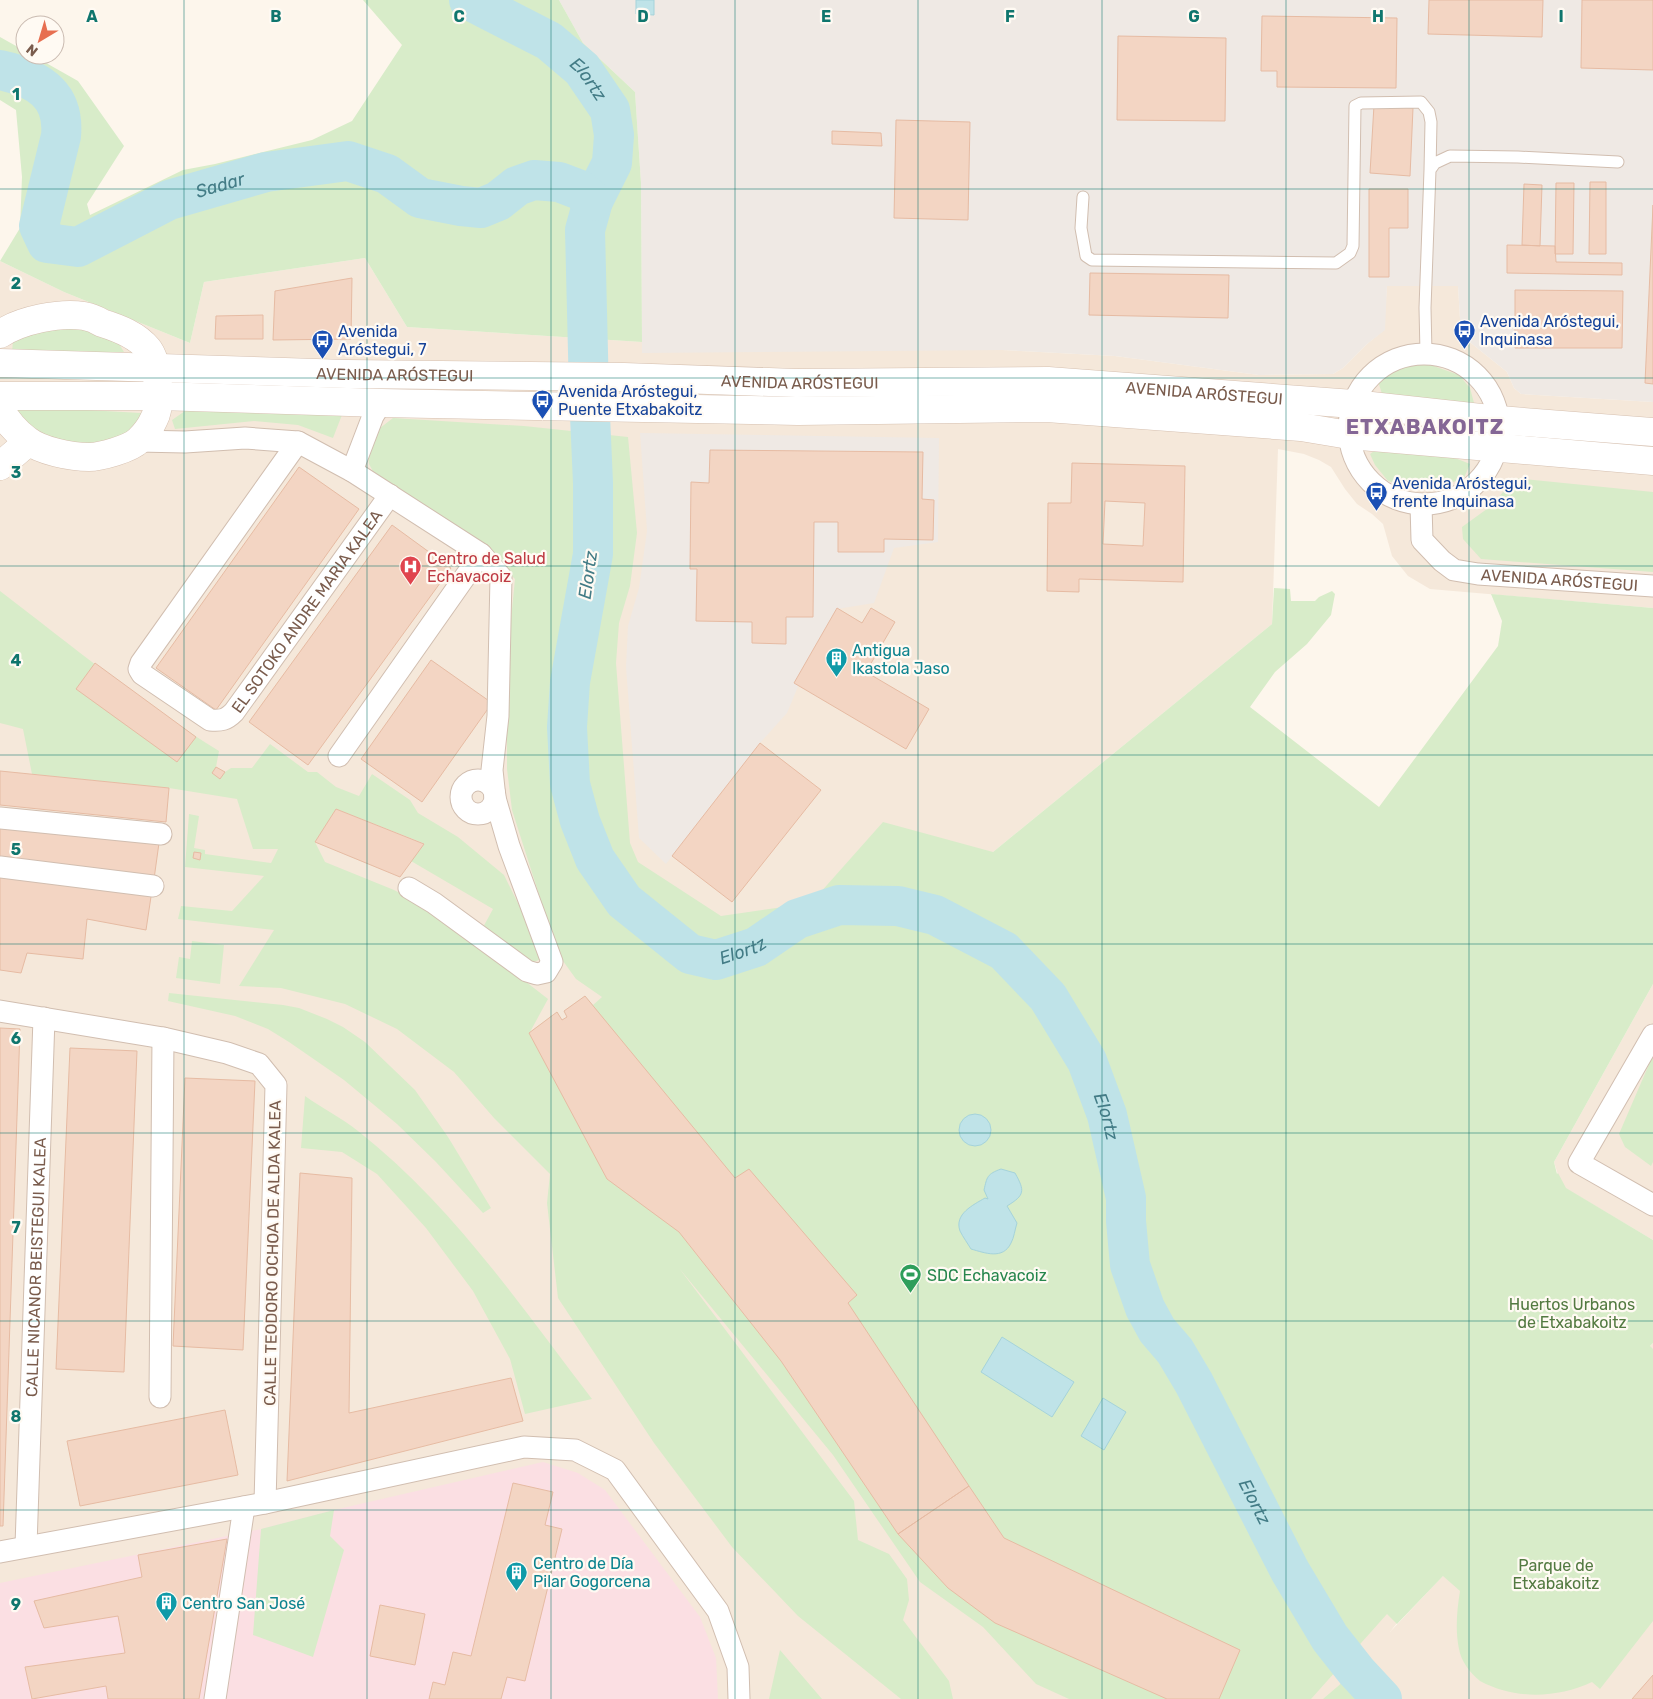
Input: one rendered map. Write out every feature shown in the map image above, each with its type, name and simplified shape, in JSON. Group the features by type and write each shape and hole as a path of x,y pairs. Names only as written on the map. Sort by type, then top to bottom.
{"main road":[{"path":"0,334 10,327 26,322 57,316 85,316 128,333 148,348 156,368 158,396 155,418 138,441 118,451 90,457 56,453 28,442 9,424 0,408"},
{"name":"AVENIDA ARÓSTEGUI","path":"0,363 519,377 624,377 796,383 1048,381 1353,404 1499,420 1653,432"},
{"name":"AVENIDA ARÓSTEGUI","path":"0,396 158,396 381,403 798,411 1047,408 1301,427 1349,435 1653,461"},
{"path":"0,466 28,442"}],"street":[{"path":"1426,353 1448,357 1472,370 1492,396 1499,420 1497,448 1480,480 1449,500 1422,505 1398,500 1377,488 1358,464 1349,435 1353,404 1360,388 1372,374 1388,362 1407,355 1426,353"},
{"name":"AVENIDA ARÓSTEGUI","path":"352,471 381,403"},
{"path":"138,441 184,442 245,438 298,442 352,471 481,554 501,577 498,716 492,770 495,798 491,808 483,814 468,811 462,802 462,791 494,749"},
{"name":"EL SOTOKO ANDRE MARIA KALEA","path":"298,442 243,512 138,661 142,674 210,720 220,721 234,712 390,495"},
{"name":"AVENIDA ARÓSTEGUI","path":"1422,505 1422,540 1442,561 1454,570 1478,574 1653,586"},
{"path":"339,756 481,554"},
{"path":"409,888 434,903 527,971 537,974 546,972 552,962 509,846 491,786 481,781 469,782 465,786"},
{"path":"478,814 509,846"},
{"path":"0,818 161,834"},
{"path":"0,867 153,886"},
{"name":"CALLE TEODORO OCHOA DE ALDA KALEA","path":"0,1011 163,1038 227,1053 259,1064 276,1085 265,1503"},
{"name":"CALLE NICANOR BEISTEGUI KALEA","path":"26,1546 44,1018"},
{"path":"1653,1034 1578,1162 1653,1206"},
{"path":"160,1397 163,1038"},
{"path":"0,1552 265,1503 524,1447 575,1450 615,1470 718,1611 738,1667 738,1699"},
{"path":"215,1699 244,1507"}],"lane":[{"path":"1083,197 1081,228 1086,256 1092,260 1336,263 1350,253 1353,246 1355,106 1361,102 1422,102 1429,112 1432,122 1425,308 1426,353"},
{"path":"1430,170 1435,163 1450,156 1518,156 1618,162"}],"shaded area":[{"path":"559,0 1653,0 1653,402 1521,394 1514,388 1507,372 1461,335 1458,286 1387,286 1385,330 1367,344 1343,368 1333,374 1259,375 1115,356 1002,350 642,353 641,183 635,92 583,43"},
{"path":"365,258 407,327 642,342 1002,350 1115,356 1259,375 1333,374 1343,368 1384,330 1387,285 1458,286 1461,335 1507,372 1514,388 1521,394 1653,402 1653,608 1430,589 1408,576 1392,556 1383,524 1357,504 1331,467 1304,454 1278,449 1272,624 993,852 1387,1613 1397,1623 1390,1632 1586,1424 1653,1343 1653,1699 0,1699 0,261 64,292 190,343 204,282"},
{"path":"640,433 939,438 938,542 894,548 874,603 837,609 804,672 787,713 760,743 666,864 639,838 626,667 628,626 639,588 647,531"},
{"path":"1653,984 1653,1240 1565,1188 1554,1162"},
{"path":"543,1462 578,1473 605,1490 700,1617 716,1658 718,1699 0,1699 0,1583 261,1529 334,1510"}],"green space":[{"path":"363,0 559,0 583,43 635,92 641,183 642,342 407,327 365,258 204,282 190,343 64,292 0,261 20,228 22,177 16,110 0,100 0,37 15,45 15,65 50,65 78,81 124,146 87,204 90,215 183,170 312,140 352,121 402,45"},
{"path":"47,326 96,330 116,339 124,352 12,352 13,341"},
{"path":"1428,364 1459,375 1470,388 1474,403 1382,394 1378,381 1403,367"},
{"path":"347,402 333,438 298,425 254,421 175,429 172,420 185,411"},
{"path":"14,406 141,413 139,423 132,433 86,447 50,438 27,423"},
{"path":"393,418 524,426 628,437 637,533 630,586 619,623 616,663 630,843 638,862 721,916 811,903 883,822 993,852 1272,624 1274,588 1290,589 1291,601 1315,601 1332,591 1335,594 1331,615 1307,644 1275,672 1250,707 1379,807 1498,646 1502,621 1491,594 1653,608 1653,984 1554,1162 1557,1174 1566,1188 1653,1240 1653,1343 1650,1346 1653,1349 1653,1621 1600,1689 1592,1682 1564,1692 1535,1695 1520,1694 1493,1687 1480,1681 1466,1666 1459,1649 1457,1620 1460,1591 1443,1576 1397,1624 1387,1614 1311,1699 1069,1699 1036,1684 983,1627 920,1582 833,1455 679,1268 854,1501 858,1540 889,1554 907,1579 909,1600 903,1620 949,1681 953,1699 901,1699 798,1616 732,1547 654,1443 558,1298 547,1203 550,1174 494,1118 454,1072 397,1029 345,1004 281,988 239,986 274,930 178,919 181,906 232,911 264,876 185,867 189,814 199,816 194,848 205,850 205,854 271,863 278,849 253,849 237,799 169,788 32,774 23,729 0,723 0,591 162,714 219,751 216,767 225,772 231,768 252,768 270,744 308,772 317,772 336,787 359,796 372,774 410,800 418,813 458,837 504,875 539,946 541,959 529,964 481,931 493,909 411,861 423,843 336,809 315,842 325,862 394,890 434,910 548,999 530,1032 557,1012 562,1020 567,1017 564,1011 585,996 593,1005 602,997 576,979 558,954 512,810 507,769 507,659 515,579 502,566 375,475 369,464 367,447 380,428"},
{"path":"1377,449 1455,458 1470,464 1464,478 1437,488 1414,488 1388,481 1375,465 1370,454"},
{"path":"1515,478 1653,492 1653,572 1481,559 1463,539 1462,527 1491,506"},
{"path":"192,941 224,945 220,984 176,978 179,957 190,959"},
{"path":"169,993 299,1008 343,1027 365,1042 415,1090 448,1137 491,1208 483,1213 436,1162 397,1124 344,1080 289,1042 268,1029 235,1016 168,1001"},
{"path":"1653,1055 1653,1162 1651,1166 1625,1147 1619,1134"},
{"path":"305,1096 358,1131 424,1191 511,1292 592,1399 525,1414 510,1359 473,1291 426,1228 377,1174 342,1152 301,1148"},
{"path":"334,1510 330,1536 344,1550 313,1657 253,1635 261,1529"},
{"path":"780,1650 822,1699 769,1699"},
{"path":"1344,1681 1364,1699 1323,1699"}],"water":[{"path":"636,0 654,0 654,15 636,14"},
{"path":"975,1114 987,1118 991,1130 987,1142 975,1146 963,1142 959,1130 963,1118"},
{"path":"1001,1169 1015,1173 1022,1188 1022,1192 1017,1199 1007,1206 1017,1223 1013,1239 1008,1248 999,1253 993,1254 971,1249 960,1231 960,1220 970,1207 985,1198 988,1199 984,1190 987,1179 990,1174"},
{"path":"1002,1337 1074,1382 1052,1417 981,1372"},
{"path":"1103,1398 1126,1412 1104,1450 1081,1436"}],"building":[{"path":"1429,0 1543,0 1542,37 1428,34"},
{"path":"1582,0 1653,0 1653,70 1581,68"},
{"path":"1262,16 1397,18 1396,88 1277,87 1277,71 1261,71"},
{"path":"1118,36 1226,38 1225,121 1117,120"},
{"path":"1374,105 1413,108 1410,176 1370,173"},
{"path":"896,120 970,122 968,220 894,218"},
{"path":"832,131 881,133 882,146 832,144"},
{"path":"1590,182 1606,182 1606,254 1589,254"},
{"path":"1556,183 1574,183 1573,254 1555,254"},
{"path":"1524,184 1542,185 1540,246 1522,245"},
{"path":"1369,189 1408,189 1408,228 1389,228 1389,277 1369,277"},
{"path":"1653,205 1653,384 1645,383"},
{"path":"1507,245 1555,246 1556,262 1622,263 1622,275 1507,273"},
{"path":"1090,273 1229,275 1228,318 1089,315"},
{"path":"352,278 351,339 273,340 275,291"},
{"path":"1515,290 1623,291 1622,348 1515,348"},
{"path":"263,315 263,339 215,339 216,316"},
{"path":"710,450 923,452 922,499 934,500 933,540 884,539 884,552 838,552 838,522 814,522 813,617 786,617 786,644 752,643 752,622 696,621 697,569 690,569 691,482 709,483"},
{"path":"1072,463 1185,466 1183,582 1079,579 1079,592 1047,591 1048,503 1071,503","holes":["1105,501 1145,503 1143,546 1103,544"]},
{"path":"299,467 359,509 216,710 156,668"},
{"path":"392,525 451,568 308,765 249,722"},
{"name":"Antigua Ikastola Jaso","path":"837,608 862,623 871,608 895,622 866,672 929,709 906,749 794,683"},
{"path":"431,660 492,703 422,802 361,759"},
{"path":"95,663 196,737 177,762 76,689"},
{"path":"760,743 821,790 732,902 672,856"},
{"path":"216,767 225,772 220,779 212,773"},
{"path":"0,771 169,788 166,822 0,805"},
{"path":"336,809 424,844 400,877 315,842"},
{"path":"0,822 159,843 154,879 0,859"},
{"path":"194,852 201,853 200,860 193,858"},
{"path":"0,871 152,890 146,930 87,919 83,959 27,953 21,973 0,970"},
{"path":"585,996 735,1178 749,1169 857,1295 848,1303 969,1486 898,1534 781,1361 679,1232 607,1179 529,1033 557,1012 562,1020 567,1017 564,1011"},
{"path":"0,1028 20,1029 3,1526 0,1526"},
{"path":"70,1048 137,1051 124,1372 56,1369"},
{"path":"185,1078 255,1081 243,1350 173,1346"},
{"path":"300,1173 352,1178 349,1413 511,1378 523,1421 287,1481"},
{"path":"225,1410 238,1475 80,1506 67,1441"},
{"name":"Centro de Día Pilar Gogorcena","path":"513,1483 553,1492 545,1525 562,1529 525,1681 507,1677 501,1699 429,1699 433,1682 445,1685 453,1652 471,1656"},
{"path":"969,1486 1004,1538 1240,1650 1219,1699 1167,1699 995,1623 948,1588 898,1534"},
{"name":"Centro San José","path":"227,1539 199,1699 108,1699 106,1686 32,1699 25,1667 125,1653 118,1616 44,1628 34,1601 142,1577 138,1555"},
{"path":"380,1605 425,1614 415,1665 370,1656"},
{"path":"1653,1675 1653,1699 1632,1699"}],"waterway":[{"name":"Elortz","path":"469,0 549,41 582,69 610,110 614,135 612,163 593,201 585,230 593,483 593,554 570,682 567,727 570,784 580,821 595,859 624,901 690,954 716,960 756,947 797,919 839,905 898,906 935,915 1004,951 1048,997 1087,1061 1107,1115 1126,1198 1130,1265 1145,1308 1157,1330 1175,1351 1194,1383 1290,1571 1330,1638 1356,1671 1382,1699"},
{"name":"Sadar","path":"0,70 37,83 46,90 58,109 61,121 61,136 39,226 47,243 78,247 169,200 266,172 348,161 387,174 420,198 461,206 481,208 498,201 517,186 534,180 559,182 580,190 593,201"}],"place":[{"name":"Avenida Aróstegui, Inquinasa","path":"1464,349"},
{"name":"Avenida Aróstegui, 7","path":"322,359"},
{"name":"Avenida Aróstegui, Puente Etxabakoitz","path":"542,419"},
{"name":"Avenida Aróstegui, frente Inquinasa","path":"1376,511"},
{"name":"Centro de Salud Echavacoiz","path":"411,586"},
{"name":"Antigua Ikastola Jaso","path":"836,678"},
{"name":"SDC Echavacoiz","path":"911,1294"},
{"name":"Centro de Día Pilar Gogorcena","path":"517,1591"},
{"name":"Centro San José","path":"166,1622"}],"district":[{"name":"ETXABAKOITZ","path":"1425,427"}],"park label":[{"name":"Huertos Urbanos de Etxabakoitz","path":"1572,1313"},
{"name":"Parque de Etxabakoitz","path":"1556,1574"}]}
